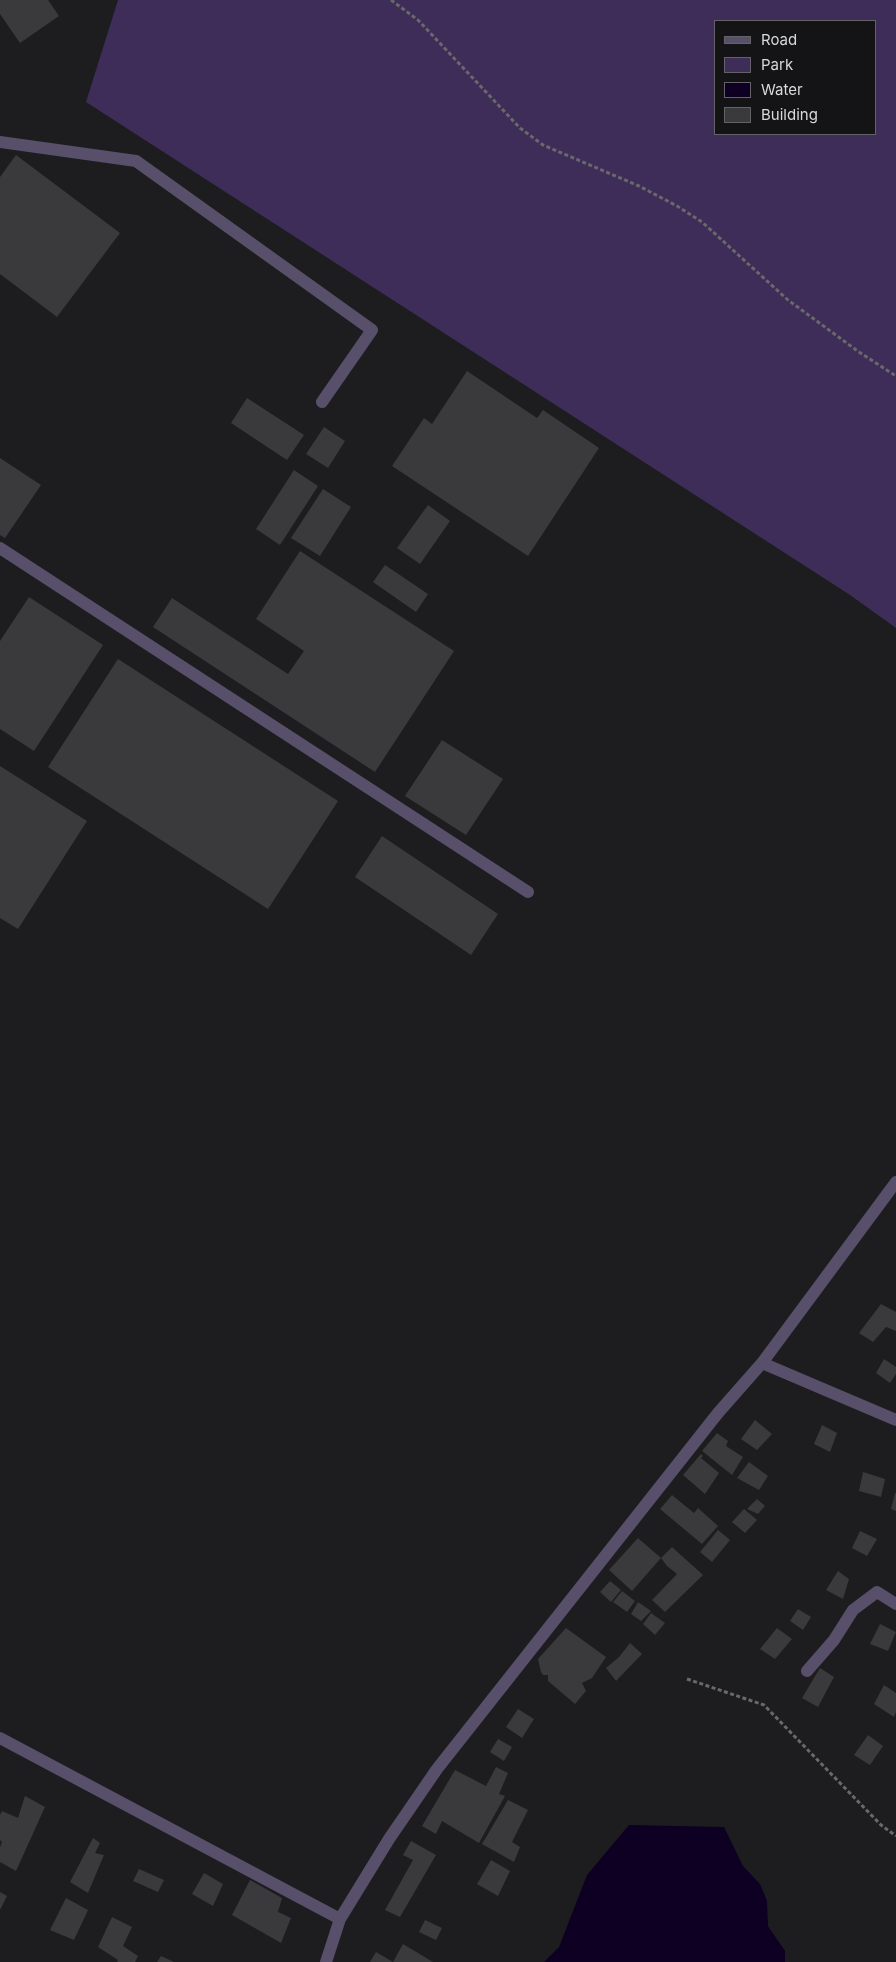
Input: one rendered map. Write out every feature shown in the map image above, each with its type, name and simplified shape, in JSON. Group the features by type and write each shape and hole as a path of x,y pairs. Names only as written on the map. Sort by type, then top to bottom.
{"street":[{"path":"0,142 32,148 136,161 372,330 322,402"},
{"path":"0,548 528,892"},
{"path":"326,1962 340,1919 437,1769 706,1428 762,1363 896,1182"},
{"path":"762,1363 896,1420"},
{"path":"807,1671 834,1640 853,1610 877,1592 896,1604"},
{"path":"0,1738 340,1919"}],"path":[{"path":"391,0 418,20 520,128 544,145 640,186 694,216 788,300 859,352 896,376"},
{"path":"687,1679 764,1705 881,1825 896,1836"}],"green space":[{"path":"118,0 896,0 896,628 850,595 86,102"}],"water":[{"path":"629,1825 724,1827 743,1866 760,1884 767,1901 768,1926 785,1951 785,1962 544,1962 559,1947 587,1875"}],"building":[{"path":"0,0 48,0 59,16 20,43 0,14"},
{"path":"16,155 120,233 57,317 0,274 0,177"},
{"path":"467,371 537,418 543,410 599,448 528,556 392,466 424,418 432,424"},
{"path":"247,398 304,435 287,460 231,423"},
{"path":"324,427 345,441 328,468 306,454"},
{"path":"0,458 41,485 5,538 0,535"},
{"path":"294,470 318,486 280,545 256,529"},
{"path":"323,489 351,507 320,556 291,538"},
{"path":"428,505 450,521 420,564 397,548"},
{"path":"300,551 454,651 375,772 153,627 172,598 288,674 304,651 256,619"},
{"path":"385,565 428,594 416,612 373,582"},
{"path":"29,597 103,645 34,751 0,729 0,641"},
{"path":"118,659 338,801 268,909 48,767"},
{"path":"442,740 503,779 466,835 405,796"},
{"path":"0,766 87,821 18,929 0,918"},
{"path":"382,836 498,914 471,955 355,877"},
{"path":"881,1304 896,1312 896,1331 886,1327 873,1342 859,1333"},
{"path":"884,1359 896,1367 896,1374 890,1383 876,1373"},
{"path":"755,1420 772,1434 757,1450 741,1439"},
{"path":"822,1425 837,1433 830,1452 814,1444"},
{"path":"717,1433 728,1441 726,1446 743,1457 732,1475 702,1451"},
{"path":"701,1454 703,1456 701,1458 719,1473 705,1494 683,1475"},
{"path":"749,1462 768,1476 759,1490 737,1478"},
{"path":"863,1472 885,1479 881,1497 859,1491"},
{"path":"896,1493 896,1511 891,1509"},
{"path":"672,1495 694,1513 698,1508 718,1526 702,1544 660,1509"},
{"path":"757,1499 765,1506 758,1514 747,1509"},
{"path":"744,1509 757,1520 745,1533 732,1522"},
{"path":"718,1530 730,1540 712,1562 700,1552"},
{"path":"860,1531 877,1539 867,1556 852,1548"},
{"path":"638,1538 661,1558 632,1591 609,1570"},
{"path":"672,1547 703,1575 665,1612 652,1600 677,1574 661,1558"},
{"path":"838,1571 849,1579 843,1599 826,1590"},
{"path":"610,1581 621,1590 611,1602 600,1592"},
{"path":"622,1591 635,1601 627,1612 613,1602"},
{"path":"638,1602 651,1611 641,1621 631,1614"},
{"path":"798,1609 811,1617 803,1630 790,1621"},
{"path":"651,1613 665,1623 655,1635 643,1624"},
{"path":"880,1624 896,1632 888,1651 870,1644"},
{"path":"566,1628 606,1657 592,1678 582,1683 586,1691 575,1704 548,1681 548,1675 543,1675 538,1659"},
{"path":"777,1628 792,1639 775,1659 760,1649"},
{"path":"630,1643 642,1654 616,1681 606,1668 619,1657"},
{"path":"820,1668 834,1677 818,1707 802,1698"},
{"path":"884,1685 896,1693 896,1712 894,1717 874,1704"},
{"path":"518,1709 534,1719 522,1738 506,1727"},
{"path":"868,1735 883,1746 870,1765 854,1755"},
{"path":"498,1739 512,1747 504,1761 490,1752"},
{"path":"496,1767 508,1773 499,1794 505,1796 479,1843 442,1821 436,1834 422,1826 455,1770 486,1786"},
{"path":"25,1796 45,1807 16,1871 0,1862 2,1842 0,1840 0,1815 2,1811 18,1818"},
{"path":"508,1800 528,1810 512,1842 520,1847 514,1862 482,1844"},
{"path":"93,1838 100,1843 95,1853 104,1855 88,1893 70,1882"},
{"path":"411,1841 436,1855 400,1917 385,1910 413,1860 403,1855"},
{"path":"491,1860 510,1871 498,1896 477,1884"},
{"path":"139,1869 164,1880 158,1892 133,1881"},
{"path":"204,1873 223,1884 213,1906 192,1894"},
{"path":"250,1880 282,1898 278,1912 291,1918 281,1943 232,1915"},
{"path":"0,1892 7,1896 0,1910"},
{"path":"66,1898 88,1910 74,1940 50,1930"},
{"path":"112,1917 132,1927 123,1946 138,1956 135,1962 117,1962 118,1960 98,1947"},
{"path":"425,1920 442,1928 436,1940 419,1932"},
{"path":"403,1944 433,1962 393,1962"},
{"path":"376,1952 393,1962 370,1962"},
{"path":"161,1956 174,1962 157,1962"}]}
